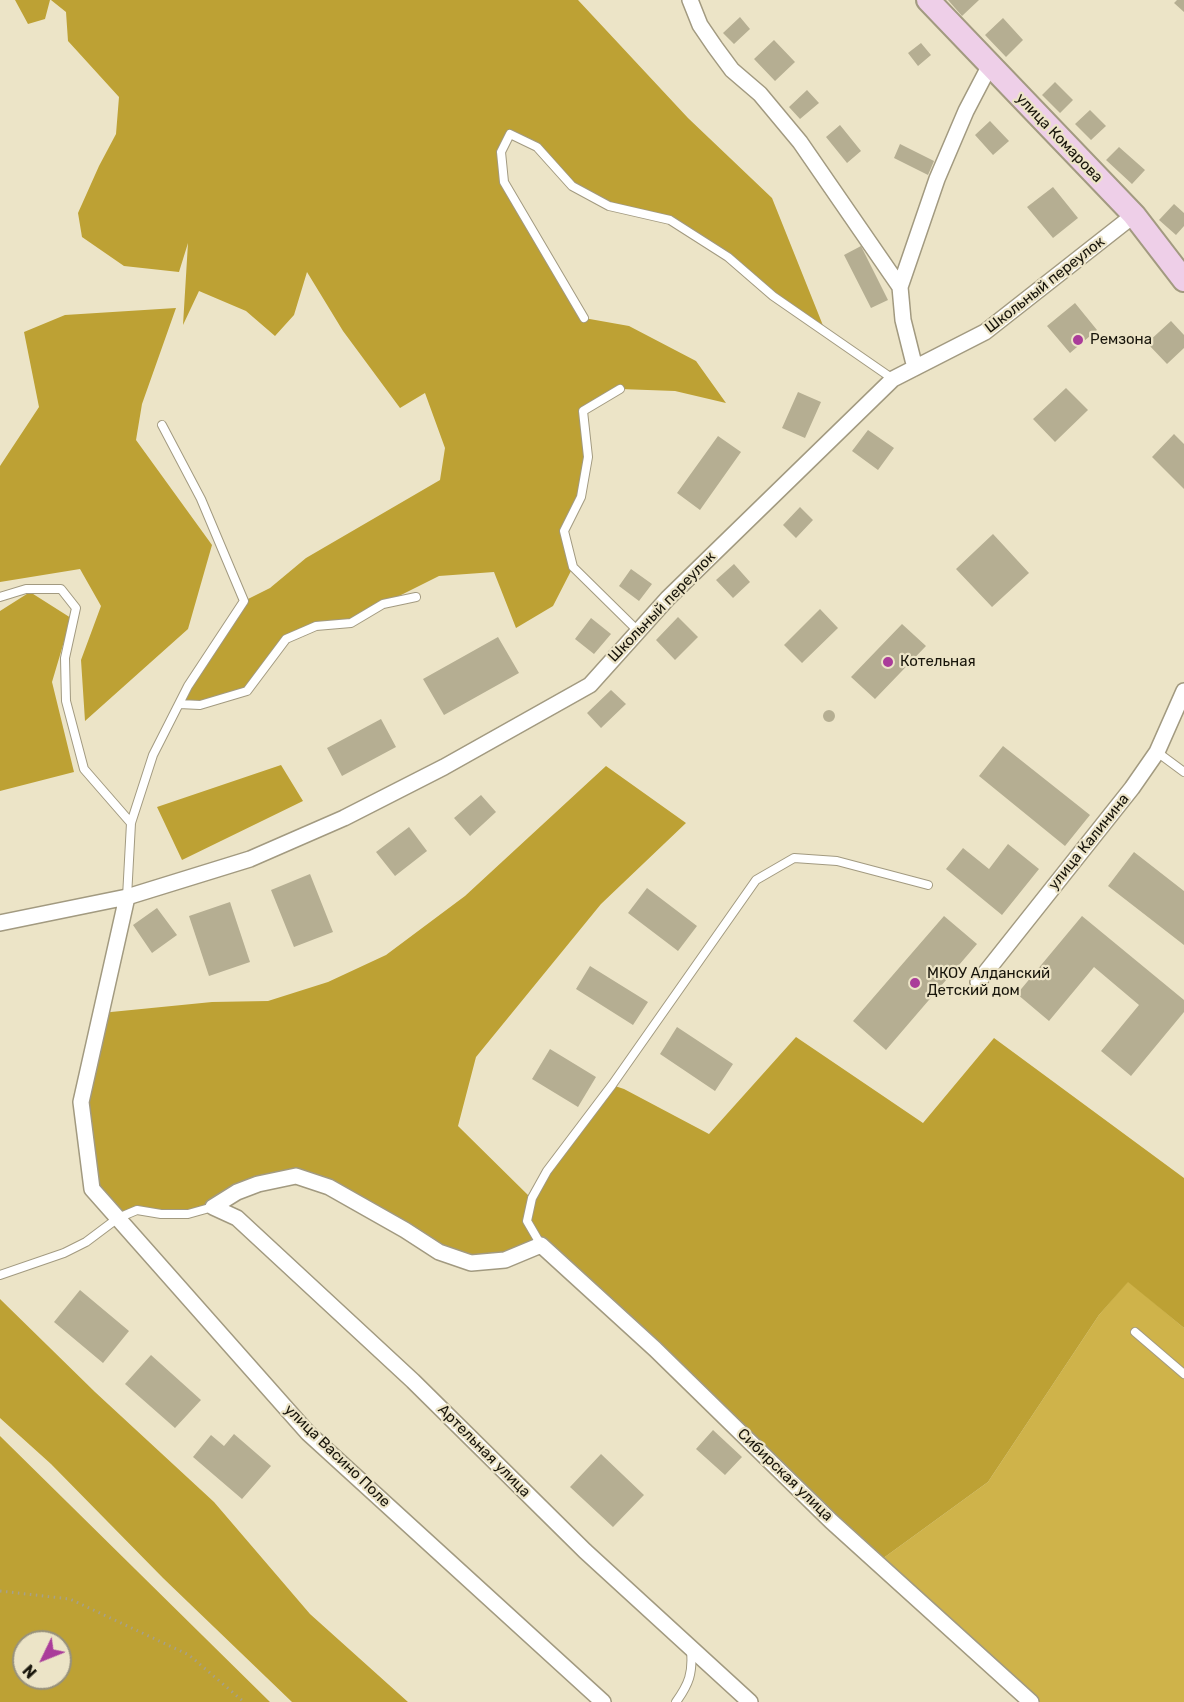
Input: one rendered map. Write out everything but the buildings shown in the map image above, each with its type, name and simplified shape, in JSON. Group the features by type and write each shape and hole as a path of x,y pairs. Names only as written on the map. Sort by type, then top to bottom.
{"street":[{"path":"690,0 700,25 715,47 732,70 760,94 800,142 900,287"},
{"name":"улица Комарова","path":"928,0 1134,216 1184,280"},
{"path":"915,368 903,320 900,287 937,179 966,111 990,65"},
{"name":"Школьный переулок","path":"0,923 127,897 250,859 344,818 444,768 590,685 676,590 893,379 985,332 1134,216"},
{"name":"улица Калинина","path":"978,982 1132,788 1157,752 1184,692"},
{"name":"улица Васино Поле","path":"127,897 81,1101 92,1189 308,1432 603,1702"},
{"path":"213,1207 237,1192 258,1184 296,1176 329,1187 439,1252 471,1263 505,1260 541,1245"},
{"name":"Артельная улица","path":"213,1207 237,1218 413,1381 585,1551 750,1702"},
{"name":"Сибирская улица","path":"541,1245 663,1357 831,1521 1032,1702"}],"lane":[{"path":"584,318 504,182 501,152 510,134 537,147 572,186 609,206 670,220 728,257 773,296 893,379"},
{"path":"620,389 584,411 588,457 581,497 564,531 573,567 638,632"},
{"path":"127,897 131,823 153,755 188,686 244,601 201,499 162,425"},
{"path":"0,597 26,589 61,589 76,609 65,658 66,701 84,769 131,823"},
{"path":"179,704 200,705 247,692 286,639 316,626 351,623 383,604 416,597"},
{"path":"1157,752 1184,772"},
{"path":"541,1245 527,1221 531,1198 547,1171 625,1067 756,880 794,858 837,861 928,885"},
{"path":"0,1275 64,1253 86,1242 118,1218 137,1210 161,1214 188,1214 213,1207"},
{"path":"1135,1332 1184,1374"},
{"path":"676,1702 686,1688 692,1667 691,1649"}],"path":[{"path":"0,1591 70,1599 189,1656 244,1702"}],"shaded area":[{"path":"15,0 50,0 45,19 28,24"},
{"path":"51,0 578,0 688,118 772,198 826,333 728,257 670,220 609,206 572,186 537,147 510,134 501,152 504,182 584,318 629,326 696,361 726,403 675,391 620,389 584,411 588,457 581,497 564,531 573,567 553,606 516,628 494,572 439,576 351,623 316,626 287,639 247,691 200,705 179,704 244,601 270,588 306,558 440,480 445,448 425,393 400,408 343,331 307,272 294,315 275,336 246,311 199,291 183,325 188,243 179,272 124,266 82,237 78,213 116,134 119,97 68,41 66,12"},
{"path":"176,308 142,404 136,440 212,545 188,629 85,721 81,660 101,606 80,569 0,582 0,466 39,407 24,332 65,315"},
{"path":"30,592 71,618 52,682 74,772 0,791 0,611"},
{"path":"281,765 303,801 182,860 157,807"},
{"path":"606,766 686,823 601,904 476,1057 458,1126 531,1198 612,1085 624,1089 709,1134 796,1037 923,1123 994,1038 1184,1178 1184,1328 1128,1282 1099,1315 988,1482 878,1562 541,1245 471,1263 296,1176 188,1214 137,1210 118,1218 92,1189 81,1102 101,1013 212,1002 268,1001 328,982 386,955 465,896"},
{"path":"1128,1281 1184,1328 1184,1702 1031,1702 878,1562 988,1482 1099,1315"},
{"path":"0,1299 95,1392 214,1502 310,1614 408,1702 292,1702 163,1578 51,1464 0,1418"},
{"path":"0,1436 270,1702 0,1702"}],"place":[{"name":"Ремзона","path":"1078,340"},
{"name":"Котельная","path":"888,662"},
{"name":"МКОУ Алданский Детский дом","path":"915,983"}]}
